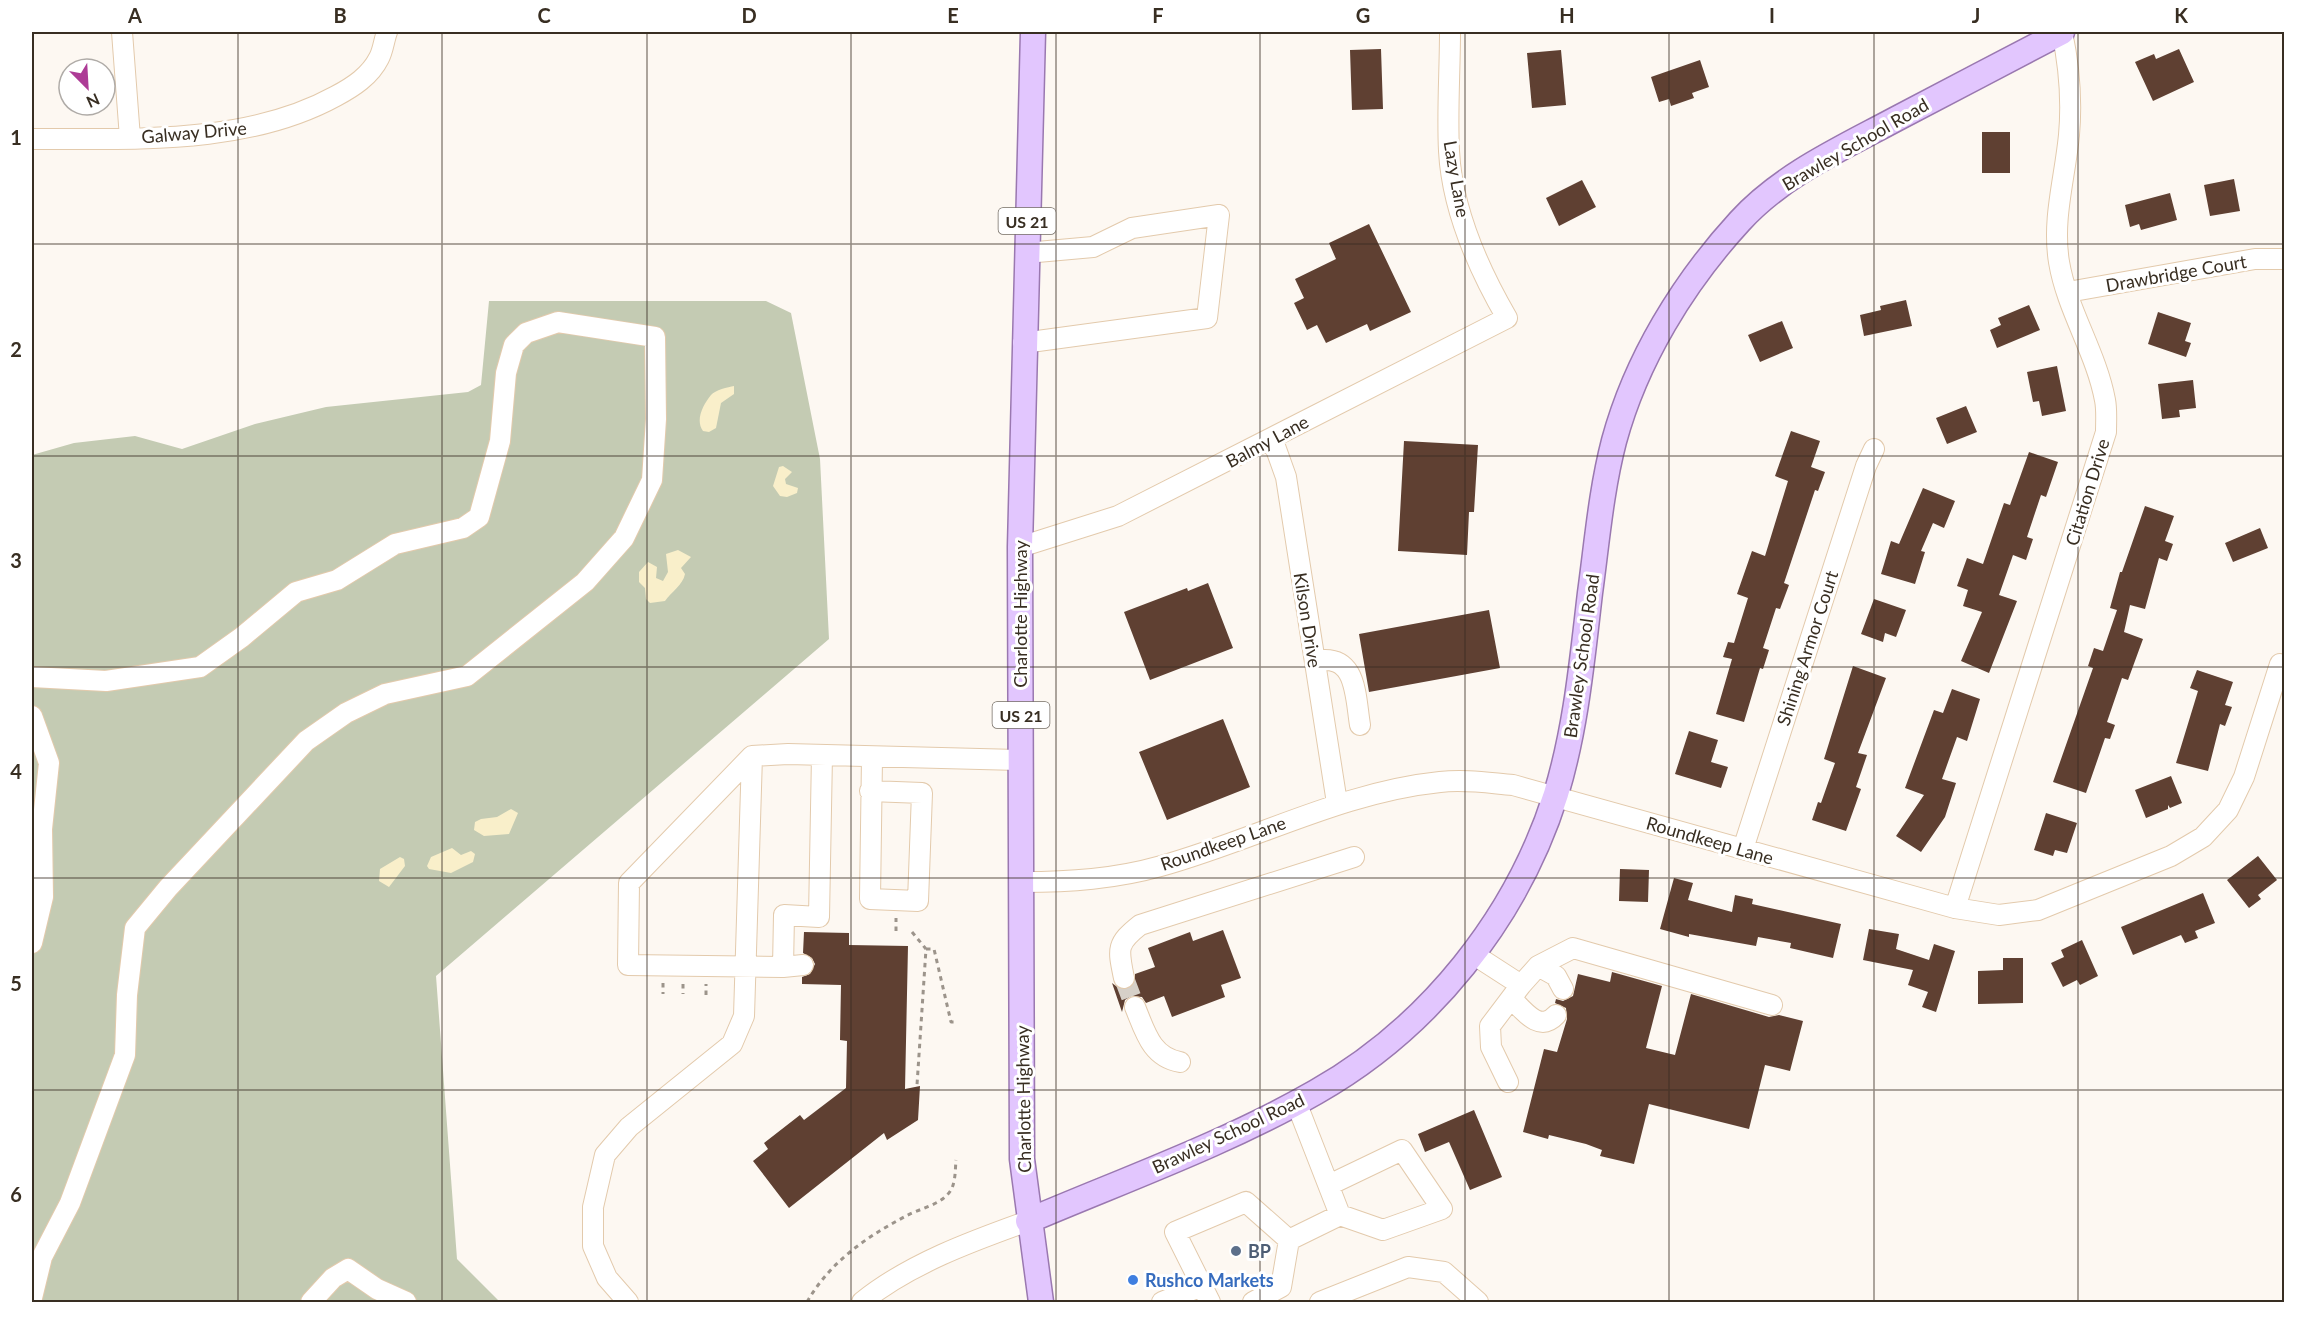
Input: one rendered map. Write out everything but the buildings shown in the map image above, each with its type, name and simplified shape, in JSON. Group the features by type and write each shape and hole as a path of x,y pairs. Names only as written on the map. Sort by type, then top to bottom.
{"main road":[{"name":"Charlotte Highway","path":"1033,32 1023,343 1020,547 1022,1159 1028,1221 1041,1302"},
{"name":"Brawley School Road","path":"1028,1221 1242,1130 1296,1102 1378,1052 1431,1002 1473,954 1520,883 1555,796 1578,700 1604,487 1614,441 1651,347 1696,275 1742,219 1777,188 1834,152 2062,32"}],"street":[{"path":"122,32 130,138"},
{"name":"Galway Drive","path":"32,139 130,138 227,131 255,126 317,106 358,84 380,58 387,32"},
{"name":"Lazy Lane","path":"1450,32 1449,153 1458,204 1470,243 1507,318"},
{"name":"Citation Drive","path":"1955,908 2106,432 2106,402 2099,374 2067,292 2060,262 2056,220 2069,135 2068,59 2062,32"},
{"path":"1023,343 1207,318 1220,215 1132,228 1093,247 1026,253"},
{"name":"Drawbridge Court","path":"2067,292 2255,259 2284,259"},
{"name":"Balmy Lane","path":"1020,547 1118,516 1507,318"},
{"path":"32,677 106,681 200,667 242,637 296,592 337,580 395,544 463,528 479,517 500,441 506,373 514,345 526,333 558,322 655,337 656,419 652,480 624,538 585,582 467,676 385,693 346,713 306,741 168,888 135,928 127,995 125,1055 70,1203 42,1257 32,1298"},
{"name":"Kilson Drive","path":"1272,438 1286,477 1337,803"},
{"name":"Shining Armor Court","path":"1743,849 1866,466 1874,449"},
{"path":"1315,661 1330,658 1340,662 1349,672 1360,725"},
{"name":"Roundkeep Lane","path":"1022,882 1078,882 1162,866 1337,803 1414,786 1467,780 1513,785 1555,796 1955,908 1999,915 2038,910 2171,856 2203,837 2228,810 2244,777 2280,664"},
{"path":"32,716 48,763 42,829 44,897 32,943"},
{"path":"803,965 783,967 628,965 628,883 752,756 822,755 1021,760"},
{"path":"783,967 784,915 819,925 822,755"},
{"path":"628,1302 607,1278 593,1246 593,1207 605,1155 629,1126 732,1044 744,1016 752,756"},
{"path":"870,791 922,793 918,901 870,900 870,791 872,758"},
{"path":"1124,978 1119,952 1121,944 1140,925 1354,857"},
{"path":"1508,1082 1491,1047 1490,1026 1538,966 1574,948 1772,1005"},
{"path":"1473,954 1516,991 1534,1020 1549,1022 1556,1015"},
{"path":"1538,966 1556,976 1563,989"},
{"path":"1135,1007 1150,1044 1167,1059 1180,1062"},
{"path":"1296,1102 1340,1215"},
{"path":"1288,1240 1340,1215 1383,1230 1442,1209 1402,1150 1329,1185"},
{"path":"1162,1302 1206,1294 1175,1232 1246,1202 1288,1240"},
{"path":"868,1301 882,1286 945,1255 1028,1221"},
{"path":"1253,1302 1281,1287 1288,1240"},
{"path":"1328,1301 1408,1267 1443,1272 1478,1302"},
{"path":"311,1302 333,1278 348,1269 377,1289 406,1302"}],"path":[{"path":"912,932 926,948 934,949 951,1022 957,1022"},
{"path":"917,1085 926,948"},
{"path":"807,1302 825,1275 849,1252 907,1215 945,1197 953,1184 956,1160"}],"green space":[{"path":"489,301 766,301 791,313 820,459 829,639 436,976 457,1259 500,1302 32,1302 32,455 74,443 135,436 182,449 255,424 326,407 468,392 481,385"}],"sand":[{"path":"734,386 734,394 721,403 716,428 709,432 703,431 700,417 708,399 715,392"},
{"path":"783,466 792,472 785,479 786,484 798,488 797,493 787,497 780,496 773,486 779,467"},
{"path":"678,550 691,557 681,568 685,574 684,578 665,601 650,603 646,599 645,588 639,582 639,572 648,562 657,567 656,578 663,581 668,572 666,554"},
{"path":"511,809 518,813 509,834 484,836 474,830 475,822 497,817"},
{"path":"452,848 461,855 471,851 475,854 473,862 451,873 429,869 427,866 431,857"},
{"path":"400,857 404,859 405,866 389,887 379,881 380,869"}],"tunnel":[{"path":"1124,978 1135,1007"}],"place":[{"name":"BP","path":"1236,1251"},
{"name":"Rushco Markets","path":"1133,1280"}]}
